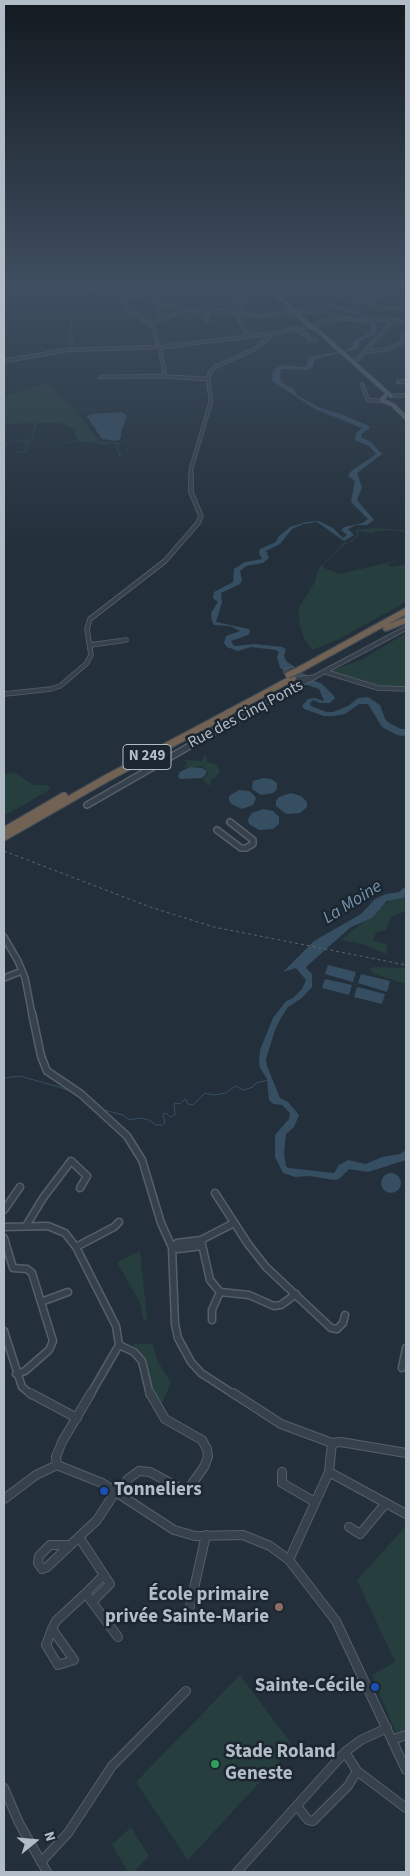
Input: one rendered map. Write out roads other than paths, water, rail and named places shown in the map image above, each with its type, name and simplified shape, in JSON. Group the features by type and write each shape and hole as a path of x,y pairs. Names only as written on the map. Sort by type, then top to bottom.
{"highway":[{"name":"N 249","path":"299,672 406,610"},
{"name":"N 249","path":"4,831 102,775 406,618"},
{"name":"N 249","path":"4,837 291,676"}],"main road":[{"path":"373,378 394,398 406,418"},
{"path":"373,378 383,400 406,418"},
{"path":"383,400 394,398"},
{"path":"383,400 394,398"}],"street":[{"path":"100,377 129,377"},
{"path":"4,694 43,690 65,683 86,664 90,654 87,626 90,619 165,561 201,518 200,511 191,492 191,469 211,401 210,387 208,379 173,377"},
{"path":"362,384 368,400 383,400"},
{"path":"394,398 405,396"},
{"name":"Rue des Cinq Ponts","path":"87,805 222,726 406,628"},
{"path":"90,644 126,640"},
{"path":"296,687 291,676 299,672 317,677"},
{"path":"326,672 378,688 406,689"},
{"path":"217,830 240,848 246,848 253,844 253,840 230,822"},
{"path":"4,937 22,971 41,1056 47,1071 81,1094 127,1136 142,1160 161,1223 172,1247 175,1324 178,1338 191,1362 201,1372 268,1417 332,1443 341,1442 406,1453"},
{"path":"4,978 22,971"},
{"path":"26,1226 43,1198 70,1161 87,1176 80,1188"},
{"path":"4,1210 20,1188"},
{"path":"215,1193 266,1267 331,1328 337,1329 343,1324 345,1315"},
{"path":"76,1247 114,1227 118,1222"},
{"path":"172,1247 178,1249 202,1243 234,1223"},
{"path":"16,1374 25,1371 52,1346 53,1341 32,1273 28,1268 20,1270 13,1268 4,1236 5,1227 48,1226 65,1233 76,1247 116,1326 119,1344 62,1442 56,1457 57,1464"},
{"path":"202,1243 210,1280 220,1292 249,1295 274,1306 281,1305 296,1294"},
{"path":"41,1302 68,1292"},
{"path":"212,1320 212,1310 220,1292"},
{"path":"4,1331 16,1374 22,1387 32,1395 77,1418"},
{"path":"70,1545 98,1520 128,1478 139,1471 150,1472 182,1490 189,1488 204,1467 208,1456 207,1449 202,1440 165,1419 150,1394 142,1361 134,1352 119,1344"},
{"path":"402,1368 406,1348"},
{"path":"289,1560 328,1472 332,1443"},
{"path":"4,1499 36,1475 57,1464 102,1482 168,1528 187,1535 243,1535 270,1546 289,1560 336,1621 406,1770"},
{"path":"282,1472 282,1482 315,1502"},
{"path":"328,1472 406,1514"},
{"path":"348,1527 360,1534 386,1504"},
{"path":"188,1615 206,1535"},
{"path":"79,1538 110,1584 92,1602"},
{"path":"52,1629 56,1621 104,1575"},
{"path":"86,1593 118,1637"},
{"path":"41,1862 68,1833 112,1766 186,1691"},
{"path":"237,1872 345,1752 361,1740 387,1728"},
{"path":"392,1740 406,1735"},
{"path":"345,1752 357,1770 406,1808"},
{"path":"296,1806 308,1820 313,1821 348,1786 357,1770"},
{"path":"4,1788 19,1823 47,1872"}],"water":[{"path":"272,377 280,377 284,384 294,389 297,395 320,408 341,414 369,426 370,428 361,434 362,438 371,442 382,454 357,473 362,487 357,500 374,520 367,525 356,525 348,529 354,535 344,541 317,522 303,524 292,529 280,544 266,551 269,558 263,563 246,566 240,571 242,580 240,584 221,593 222,602 216,622 249,629 248,635 231,641 234,646 255,644 286,649 284,656 286,661 322,684 335,698 330,703 320,703 313,700 310,703 311,706 326,712 333,712 348,706 358,698 368,697 380,705 385,719 389,723 401,729 406,729 406,735 397,735 382,727 368,704 359,704 345,714 333,716 324,716 304,709 302,706 308,699 315,698 324,701 319,689 305,684 280,668 277,657 279,652 276,650 251,647 238,651 227,647 224,643 226,636 240,631 230,626 214,625 212,621 211,613 218,602 213,598 214,592 233,582 234,569 245,562 262,559 259,553 260,549 276,542 278,537 290,527 306,522 319,521 333,528 343,538 347,535 341,530 344,527 363,523 368,519 351,502 355,481 348,476 350,472 376,454 369,446 355,440 356,433 362,428 315,409 272,381"},
{"path":"122,412 127,416 121,432 121,438 117,441 102,439 87,416 92,414"},
{"path":"190,767 202,768 207,771 206,774 202,778 180,779 178,776 180,772"},
{"path":"263,778 271,779 277,783 277,789 273,793 261,795 252,789 253,781"},
{"path":"239,790 249,791 253,794 256,798 253,805 242,809 231,804 229,796"},
{"path":"291,793 301,796 307,802 307,807 300,813 286,814 276,806 276,801 279,797"},
{"path":"263,809 273,811 279,817 279,824 273,829 259,830 249,824 248,819 252,813"},
{"path":"406,886 406,895 403,898 387,901 372,918 351,927 307,966 306,968 312,974 312,987 302,998 288,1007 275,1030 266,1059 280,1098 288,1102 299,1115 294,1127 286,1134 284,1154 288,1168 334,1173 339,1165 348,1160 366,1164 382,1157 400,1154 406,1150 406,1160 368,1172 349,1169 339,1179 334,1180 310,1176 295,1177 283,1173 275,1157 275,1135 289,1119 290,1113 282,1105 273,1104 269,1100 267,1079 260,1068 259,1062 260,1050 273,1018 286,1001 293,998 302,989 306,980 296,968 283,972 314,941 361,914 375,899 386,894 399,892"},
{"path":"328,965 356,972 353,982 325,974"},
{"path":"361,974 390,981 387,992 358,983"},
{"path":"325,979 352,985 349,995 322,988"},
{"path":"357,987 385,994 382,1004 354,997"},
{"path":"391,1173 398,1176 401,1183 398,1190 391,1193 384,1190 381,1183 384,1176"}],"waterway":[{"path":"4,1078 20,1076 59,1087 75,1093 91,1108"},
{"path":"97,1104 104,1110 123,1115 129,1120 140,1118 149,1120 156,1125 162,1125 165,1123 163,1114 166,1113 170,1117 175,1115 174,1103 180,1104 185,1099 188,1104 193,1105 205,1093 213,1095 226,1093 235,1086 244,1090 253,1087 256,1083 268,1080"}],"railway":[{"path":"4,851 150,907 214,927 406,965"}],"place":[{"name":"Tonneliers","path":"104,1491"},
{"name":"École primaire privée Sainte-Marie","path":"279,1607"},
{"name":"Sainte-Cécile","path":"375,1687"},
{"name":"Stade Roland Geneste","path":"215,1764"}],"water label":[{"name":"La Moine","path":"353,903"}]}
